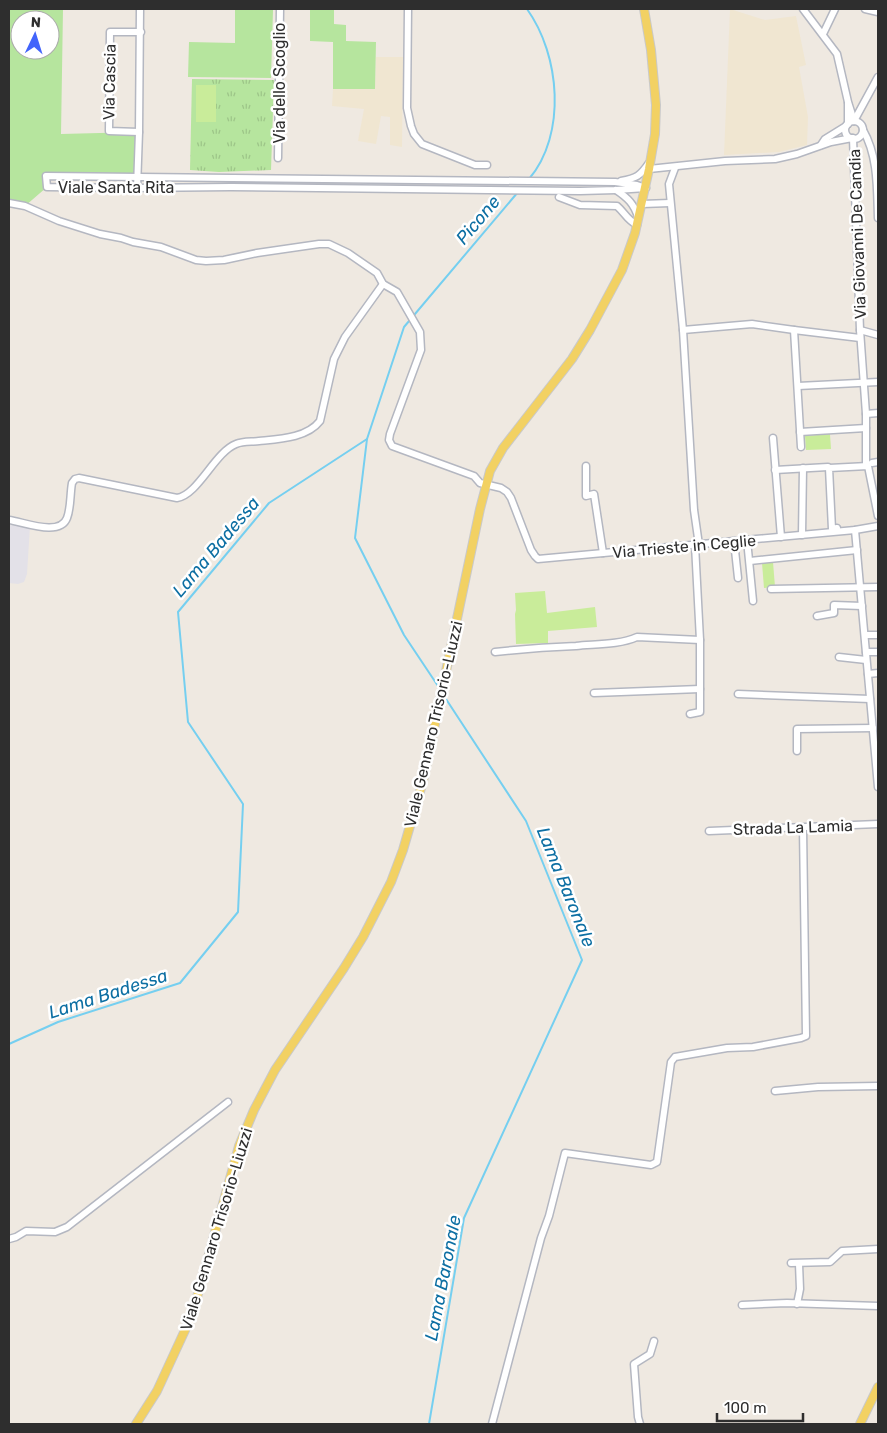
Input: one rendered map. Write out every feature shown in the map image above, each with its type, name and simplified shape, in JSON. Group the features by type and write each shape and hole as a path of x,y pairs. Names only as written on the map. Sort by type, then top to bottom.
{"main road":[{"name":"Viale Gennaro Trisorio-Liuzzi","path":"136,1424 145,1412 163,1379 192,1315 239,1146 257,1103 279,1063 363,937 391,882 423,781 490,471 503,448 572,359 622,270 638,222 655,134 656,105 651,50 644,9"},
{"path":"860,1424 878,1387"}],"street":[{"name":"Via Cascia","path":"137,188 140,9"},
{"name":"Via dello Scoglio","path":"278,158 280,9"},
{"path":"408,9 407,108 414,134 422,144 475,165 487,165"},
{"path":"803,9 837,54 848,102 849,124 846,133 852,138"},
{"path":"823,34 835,9"},
{"path":"866,9 878,12"},
{"name":"Via Cascia","path":"139,132 109,131 109,72 110,32 141,32"},
{"path":"820,146 825,140 849,124 860,110 878,78"},
{"path":"848,102 854,109 860,110"},
{"path":"849,124 860,124 868,140 877,180 878,218"},
{"path":"649,169 775,159 860,136 862,130"},
{"name":"Via Giovanni De Candia","path":"852,138 860,338 866,428 878,503"},
{"path":"615,182 634,179 640,175 651,159"},
{"path":"675,168 669,184 670,203 683,330 697,545 700,640 700,712 690,714"},
{"name":"Viale Santa Rita","path":"615,182 46,176 47,187 583,190 646,188"},
{"path":"230,179 230,187"},
{"path":"583,182 583,190"},
{"path":"615,182 646,188"},
{"path":"559,196 580,205 617,206 630,222 638,222 635,206 616,190"},
{"path":"9,203 25,206 59,221 100,234 162,247 206,262 224,260 257,252 319,244 329,244 348,253 377,273 383,284 397,292 420,332 421,350 390,434 389,440 392,446 474,476 480,483 486,484"},
{"path":"642,204 670,203"},
{"path":"9,520 51,528 60,527 65,523 68,516 72,483 79,478 177,498 182,497 187,494 230,447 236,444 290,437 315,427 320,421 334,360 345,337 383,284"},
{"path":"683,330 752,324 860,338"},
{"path":"794,330 801,447"},
{"path":"860,330 878,335"},
{"path":"798,386 878,382"},
{"path":"866,414 878,413"},
{"path":"800,432 866,428"},
{"path":"773,438 781,537"},
{"path":"775,470 872,463"},
{"path":"586,466 586,496 594,494 602,553"},
{"path":"878,516 868,466 829,468 832,529 878,525"},
{"path":"828,467 829,532"},
{"path":"802,535 803,468"},
{"name":"Via Trieste in Ceglie","path":"486,484 501,488 507,492 534,556 538,559 855,530 878,525"},
{"path":"855,530 866,660 877,756 878,787"},
{"path":"747,540 754,601"},
{"path":"734,541 738,578"},
{"path":"750,561 857,550"},
{"path":"770,589 878,587"},
{"path":"817,616 834,613 834,605 862,606"},
{"path":"865,635 878,635"},
{"path":"495,652 630,640 636,636 700,640"},
{"path":"866,652 878,652"},
{"path":"839,657 866,660"},
{"path":"868,674 878,673"},
{"path":"594,692 700,689"},
{"path":"738,694 870,699"},
{"path":"797,751 797,728 873,728"},
{"name":"Strada La Lamia","path":"709,831 878,824"},
{"path":"492,1424 541,1238 549,1216 564,1153 651,1165 657,1162 671,1062 675,1057 727,1048 753,1047 806,1036 803,828"},
{"path":"775,1090 878,1086"},
{"path":"9,1239 26,1231 55,1232 67,1227 228,1102"},
{"path":"791,1263 830,1262 842,1252 878,1249"},
{"path":"797,1304 800,1289 799,1264"},
{"path":"742,1305 878,1306"},
{"path":"640,1424 634,1364 650,1354 654,1341"}],"shaded area":[{"path":"730,9 765,20 796,16 806,65 799,67 808,117 807,145 779,152 724,155"},
{"path":"376,57 403,57 402,147 390,145 390,117 381,116 376,144 358,141 364,109 332,106 333,89 375,89"},
{"path":"9,525 30,526 27,574 24,582 18,584 9,583"}],"green space":[{"path":"9,9 63,9 61,134 139,132 137,178 47,176 47,187 25,206 9,204"},
{"path":"235,9 273,10 271,78 188,77 189,42 235,43"},
{"path":"310,9 334,9 334,24 346,25 346,41 376,42 375,89 333,89 333,42 310,41"},
{"path":"192,79 274,80 271,170 219,172 190,170"},
{"path":"196,85 216,85 216,122 196,122"},
{"path":"830,434 831,449 806,450 805,436"},
{"path":"773,562 775,587 764,588 762,563"},
{"path":"545,591 547,613 595,607 597,627 548,631 548,643 516,644 515,593"}],"waterway":[{"name":"Picone","path":"527,9 547,49 555,94 554,118 549,140 541,161 529,179"},
{"name":"Picone","path":"440,689 404,635 355,538 367,439 404,327 518,192"},
{"name":"Lama Badessa","path":"9,1044 58,1022 180,983 238,912 243,804 188,722 178,612 269,503 367,439"},
{"name":"Lama Baronale","path":"429,1424 464,1218 582,960 526,821 444,696"}]}
